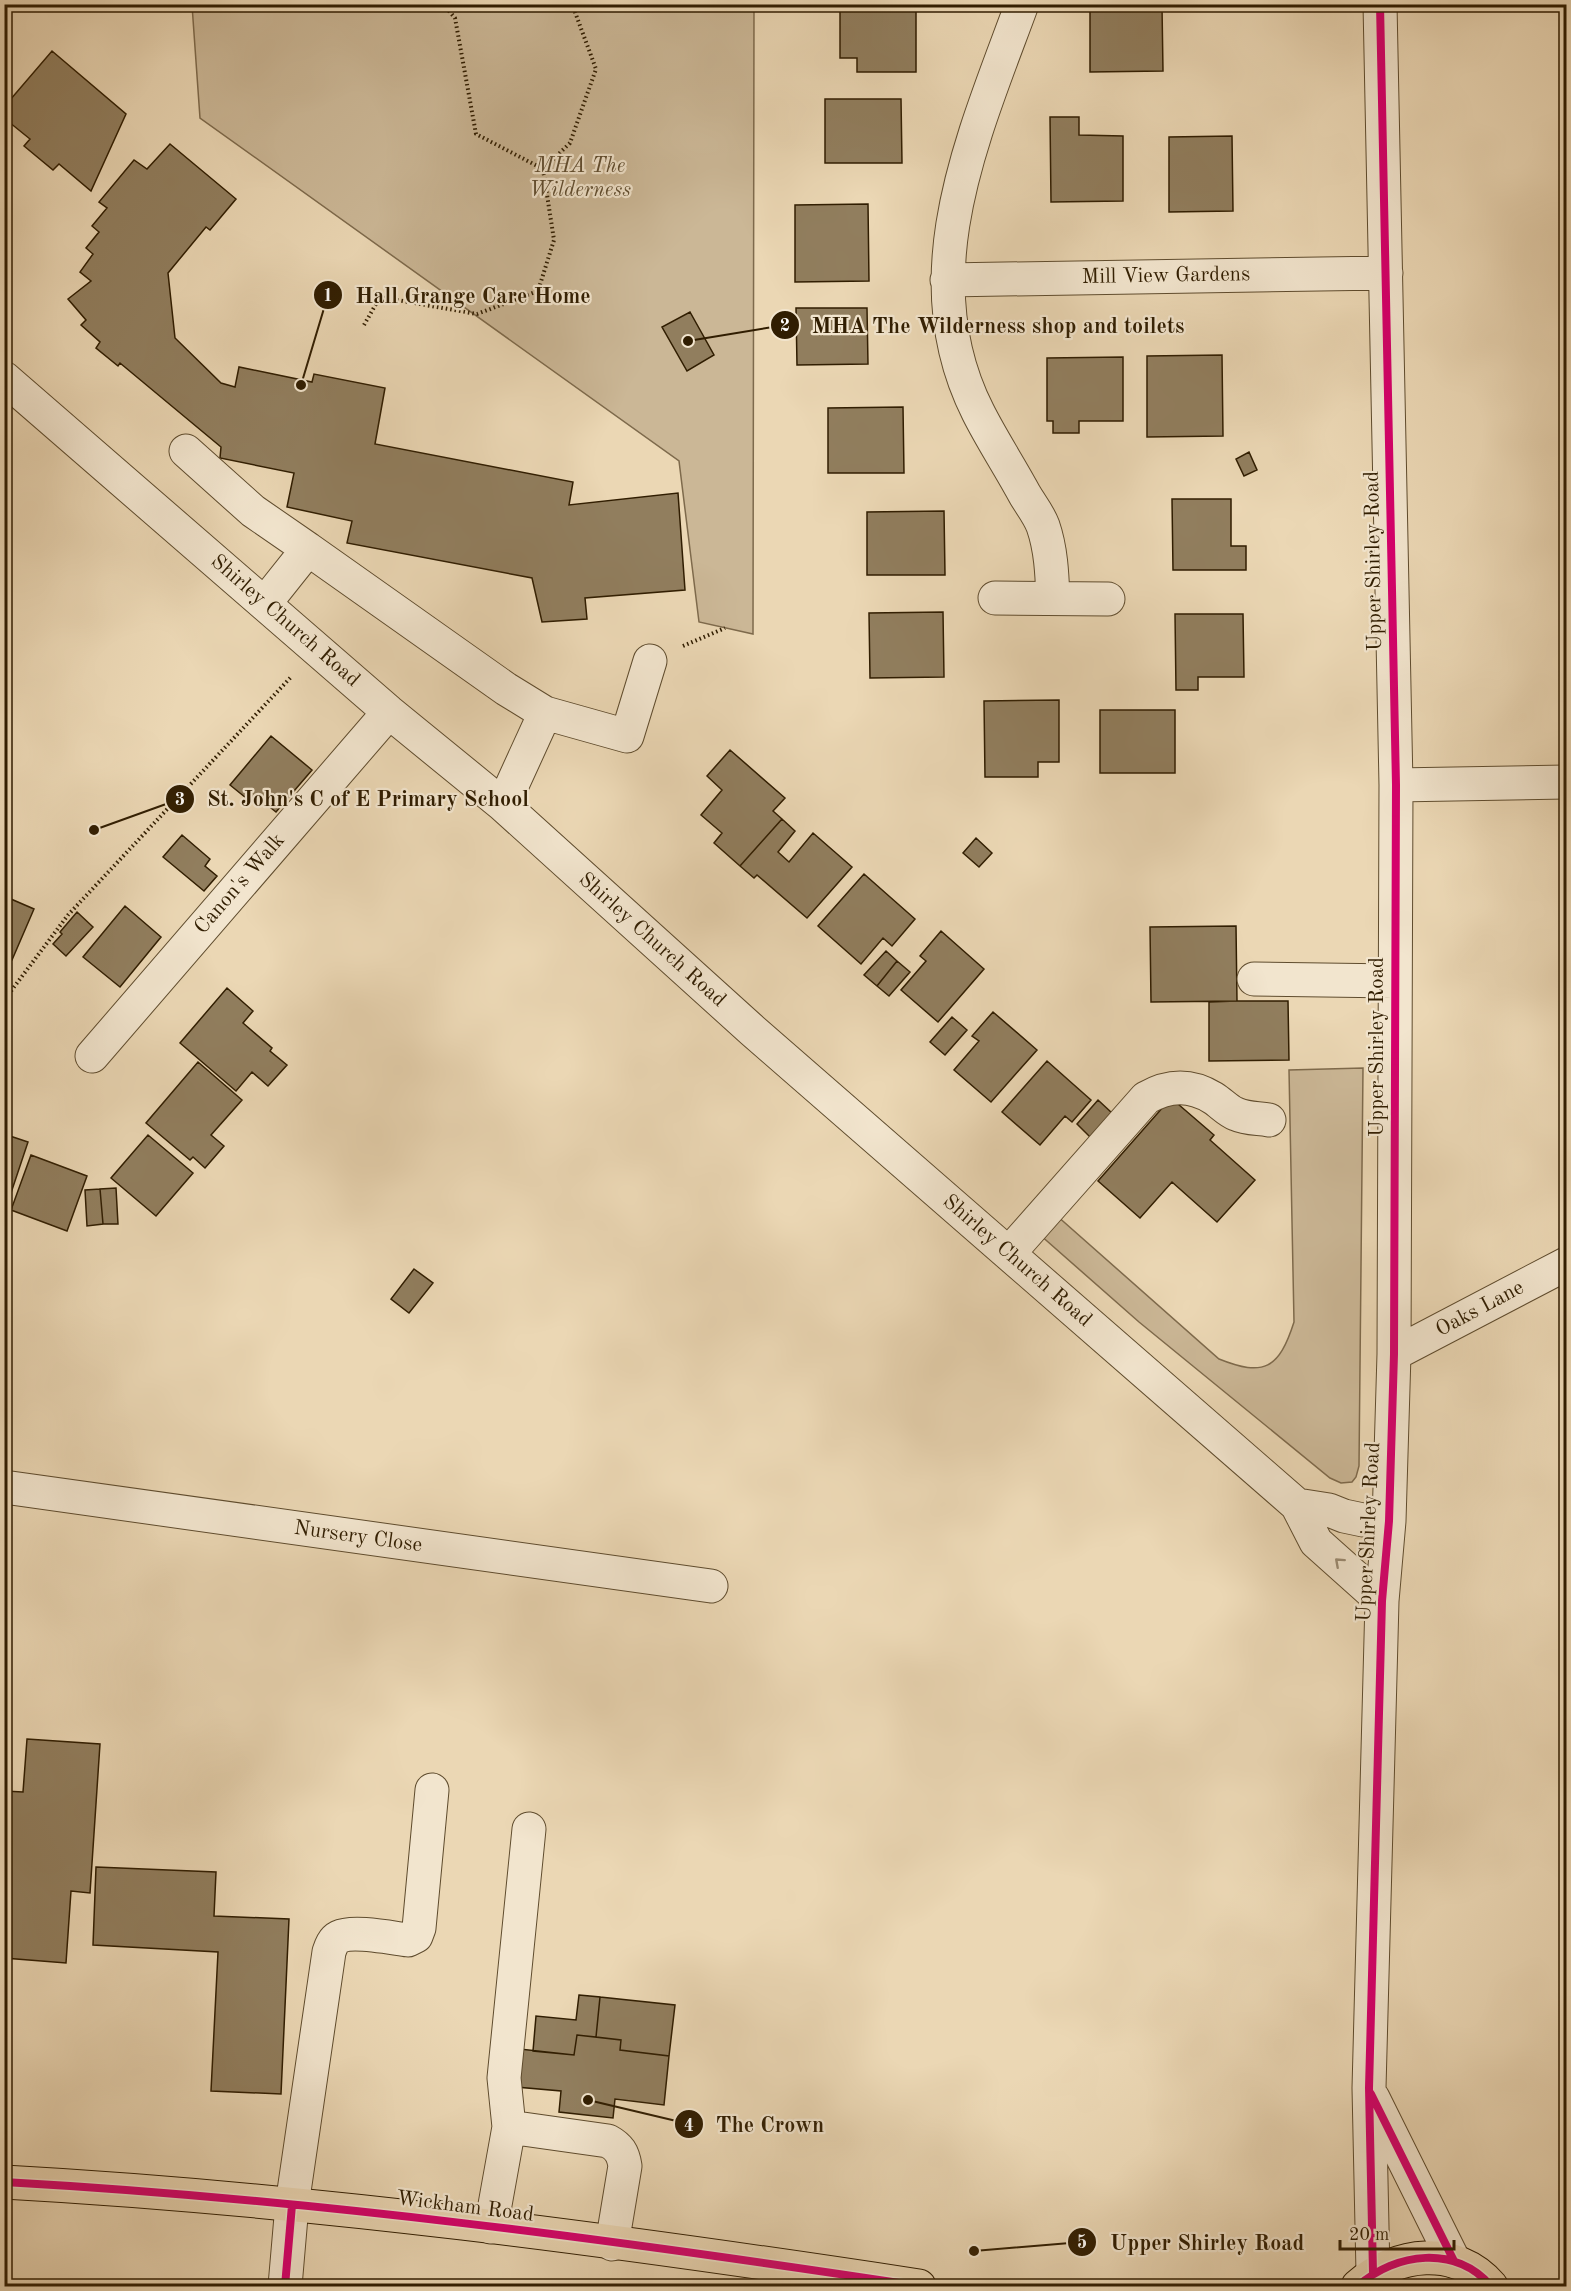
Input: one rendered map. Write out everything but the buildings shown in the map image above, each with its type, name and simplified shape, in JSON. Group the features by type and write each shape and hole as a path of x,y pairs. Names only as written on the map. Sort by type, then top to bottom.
{"highway":[{"name":"Wickham Road","path":"4,2182 292,2205 491,2227 919,2286"},
{"path":"1366,2280 1383,2267 1414,2258 1454,2260 1482,2275 1491,2286"}],"street":[{"path":"1022,4 966,161 954,206 947,280 952,341 963,380 978,412 1043,525 1050,558 1053,598"},
{"name":"Upper Shirley Road","path":"1366,2280 1368,2088 1382,1601 1389,1521 1394,1354 1396,785 1380,4"},
{"name":"Mill View Gardens","path":"947,280 1386,273"},
{"name":"Shirley Church Road","path":"4,378 389,712 503,805 753,1031 1297,1505 1316,1542 1382,1601"},
{"path":"186,451 253,511 506,689 545,713 627,736 650,661"},
{"path":"265,603 308,549"},
{"path":"995,598 1108,599"},
{"name":"Canon's Walk","path":"92,1056 389,712"},
{"path":"503,805 545,713"},
{"path":"1396,785 1566,782"},
{"path":"1254,979 1395,981"},
{"path":"1009,1253 1146,1098 1159,1091 1177,1087 1194,1089 1212,1097 1234,1113 1244,1117 1269,1119"},
{"name":"Oaks Lane","path":"1394,1354 1566,1264"},
{"name":"Nursery Close","path":"4,1487 711,1586"},
{"path":"1297,1505 1329,1510 1363,1520 1389,1521"},
{"path":"285,2286 292,2205 329,1953 332,1943 338,1937 349,1934 408,1940 416,1936 419,1928 432,1790"},
{"path":"491,2227 508,2127 504,2078 529,1829"},
{"name":"Upper Shirley Road","path":"1368,2088 1454,2260"},
{"path":"508,2127 608,2141 618,2146 625,2166 612,2244"}],"path":[{"path":"442,4 455,18 476,134 543,169"},
{"path":"543,169 570,142 596,69 573,4"},
{"path":"364,325 380,297 477,314 538,291 554,240 543,169"},
{"path":"650,661 725,628"},
{"path":"11,991 68,915 286,684 315,647"}],"green space":[{"name":"MHA The Wilderness","path":"192,5 754,5 753,634 699,622 679,461 200,118"},
{"path":"1363,1068 1359,1466 1352,1482 1341,1483 1330,1478 1139,1322 1039,1234 1056,1215 1219,1359 1248,1367 1259,1368 1268,1365 1282,1350 1294,1322 1289,1070"}],"cycle path":[{"path":"1373,2273 1369,2088 1382,1601 1389,1521 1394,1354 1396,785 1380,4"},
{"path":"1371,2094 1454,2261"},
{"path":"4,2182 119,2189 349,2210 577,2237 919,2286"},
{"path":"285,2286 292,2205"},
{"path":"1358,2286 1390,2266 1408,2260 1426,2258 1444,2259 1461,2264 1477,2273 1491,2286"}],"place":[{"name":"MHA The Wilderness shop and toilets","path":"688,341"},
{"name":"Hall Grange Care Home","path":"301,385"},
{"name":"St. John's C of E Primary School","path":"94,830"},
{"name":"The Crown","path":"588,2100"},
{"name":"Upper Shirley Road","path":"974,2251"}]}
